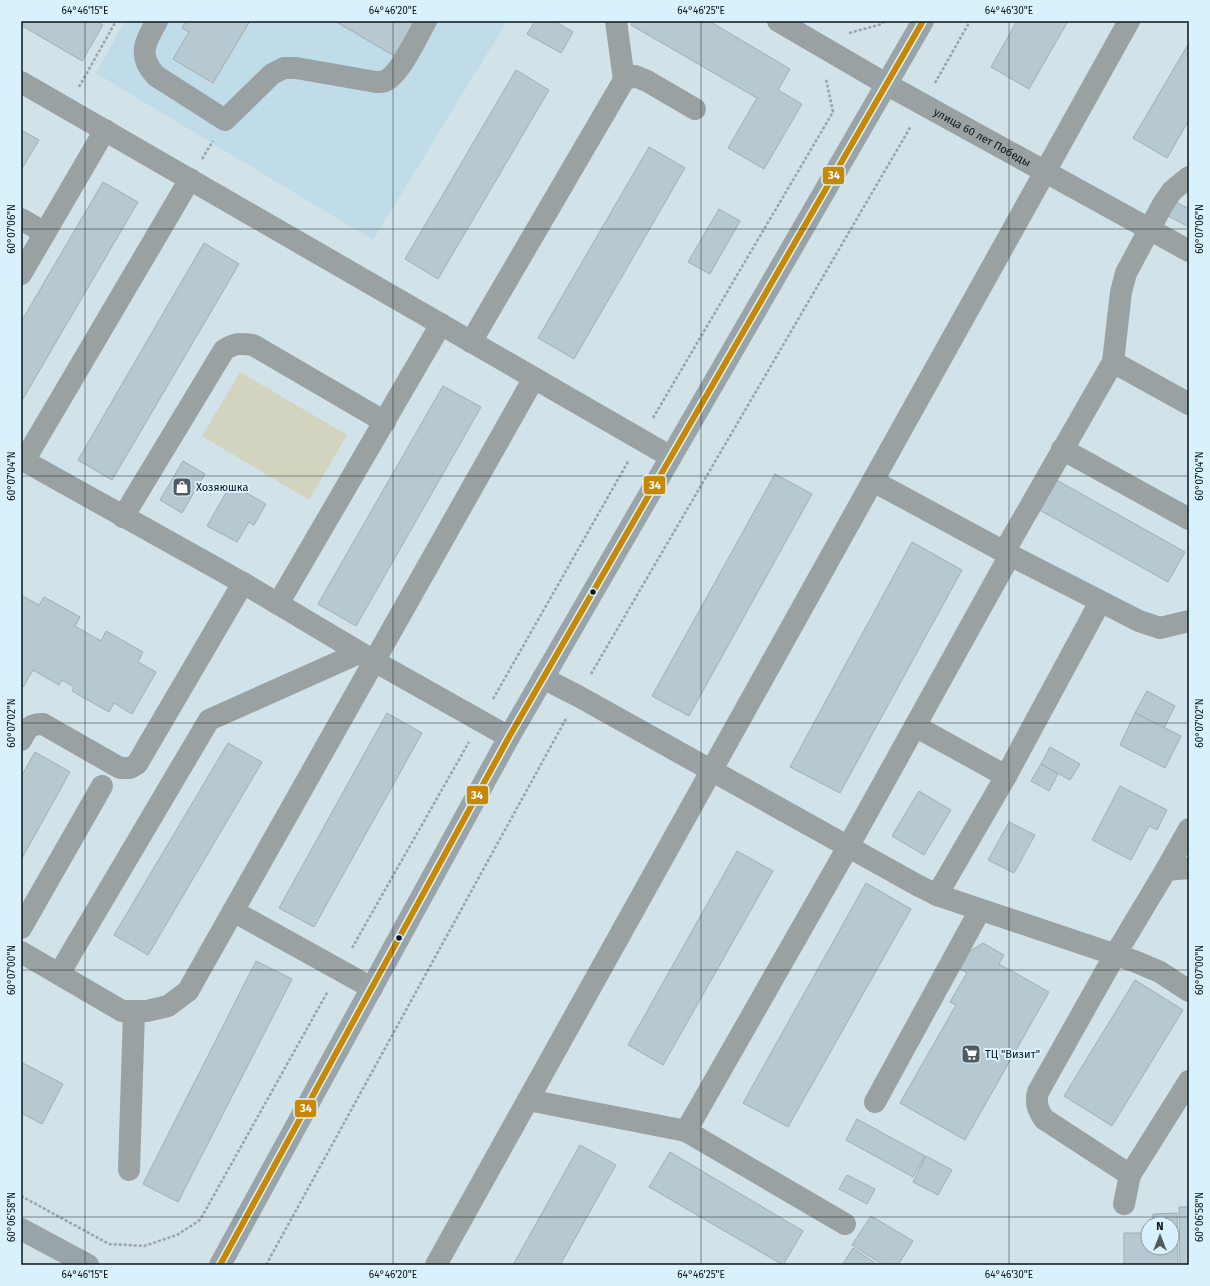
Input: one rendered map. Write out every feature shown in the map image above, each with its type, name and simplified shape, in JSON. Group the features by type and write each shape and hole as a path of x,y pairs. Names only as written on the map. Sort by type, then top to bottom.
{"main road":[{"path":"220,1265 509,737 923,21"},
{"path":"21,1229 88,1265"}],"street":[{"path":"157,21 148,37 144,50 145,61 149,69 156,76 225,120 272,74 284,68 296,68 376,82 384,82 399,68 426,21"},
{"path":"471,342 624,80 616,21"},
{"name":"улица 60 лет Победы","path":"778,21 886,84 1189,251"},
{"path":"436,1265 1129,21"},
{"path":"624,80 635,76 647,81 695,109"},
{"path":"21,82 671,457"},
{"path":"21,274 105,130"},
{"path":"686,1131 915,726 1062,449 1113,362 1121,292 1126,273 1162,204 1172,191 1189,177"},
{"path":"190,179 23,460 243,583 367,657 509,737"},
{"path":"21,219 45,233"},
{"path":"278,604 441,324"},
{"path":"123,517 224,350 232,345 240,343 253,345 384,422"},
{"path":"1113,362 1189,404"},
{"path":"21,952 122,1011 147,1012 168,1006 188,991 233,912 367,657 534,378"},
{"path":"1062,449 1189,519"},
{"path":"873,481 1007,554 1140,621 1160,628 1189,621"},
{"path":"21,740 28,727 36,724 43,724 120,768 130,768 137,764 243,583"},
{"path":"937,895 1006,776 1100,602"},
{"path":"59,974 209,720 367,657"},
{"path":"543,678 578,696 916,885 937,895 1115,955 1160,972 1189,991"},
{"path":"915,726 1006,776"},
{"path":"21,928 102,786"},
{"path":"1130,1175 1044,1119 1038,1111 1036,1101 1038,1092 1115,955 1189,829"},
{"path":"1166,870 1189,868"},
{"path":"875,1102 980,910"},
{"path":"233,912 372,988"},
{"path":"129,1170 134,1011"},
{"path":"1124,1204 1130,1175 1189,1080"},
{"path":"528,1100 686,1131 845,1224"}],"path":[{"path":"66,108 116,21"},
{"path":"21,1196 109,1244 144,1246 177,1235 200,1220 640,439 833,112 824,70 833,53 845,34 882,24 884,21"},
{"path":"266,1265 578,696 893,157 970,21"},
{"path":"190,179 225,120"}],"shaded area":[{"path":"125,21 507,21 373,240 96,73"}],"green space":[{"path":"240,372 347,435 309,500 202,436"}],"building":[{"path":"21,21 96,21 103,25 82,61 21,25"},
{"path":"186,21 250,21 213,83 173,59 189,32 182,28"},
{"path":"335,21 415,21 394,56"},
{"path":"535,21 554,21 573,32 561,53 527,34"},
{"path":"633,21 709,21 790,69 778,90 802,104 764,169 728,148 757,98 631,25"},
{"path":"1017,21 1068,21 1029,89 991,67"},
{"path":"1189,43 1189,120 1167,158 1133,138"},
{"path":"516,70 549,90 438,279 405,259"},
{"path":"21,130 39,140 21,170"},
{"path":"649,147 685,168 574,359 538,338"},
{"path":"103,182 138,202 21,402 21,322"},
{"path":"1176,202 1189,209 1189,227 1168,216"},
{"path":"719,209 740,221 710,274 688,262"},
{"path":"204,243 239,264 112,480 78,460"},
{"path":"443,386 481,407 356,626 318,604"},
{"name":"Хозяюшка","path":"183,461 205,474 182,513 160,500"},
{"path":"775,474 812,494 689,716 652,696"},
{"path":"1053,478 1185,552 1168,582 1036,508"},
{"path":"231,484 266,504 254,525 249,522 237,542 207,526"},
{"path":"912,542 962,570 840,793 790,767"},
{"path":"21,595 39,605 44,597 80,617 75,626 101,641 106,631 143,652 138,662 156,672 132,714 114,703 109,712 72,691 74,687 62,680 59,685 33,670 23,687 21,685"},
{"path":"1147,691 1175,706 1164,728 1135,713"},
{"path":"387,713 422,733 314,927 279,908"},
{"path":"1135,713 1181,736 1165,768 1120,745"},
{"path":"228,743 262,762 148,955 114,935"},
{"path":"1050,747 1080,764 1070,780 1041,764"},
{"path":"35,752 70,772 21,860 21,777"},
{"path":"1041,764 1058,774 1049,791 1031,781"},
{"path":"1120,786 1167,810 1157,830 1149,826 1131,860 1092,840"},
{"path":"919,791 951,810 924,855 892,836"},
{"path":"1009,822 1035,835 1014,873 988,860"},
{"path":"737,851 773,871 663,1065 628,1045"},
{"path":"866,883 911,909 788,1127 743,1103"},
{"name":"ТЦ \"Визит\"","path":"983,943 1004,955 999,964 1049,992 965,1140 900,1103 956,1005 950,1002 967,973 960,969 970,951"},
{"path":"256,961 292,979 178,1202 143,1184"},
{"path":"1135,980 1183,1010 1112,1126 1064,1096"},
{"path":"21,1062 63,1084 42,1124 21,1113"},
{"path":"857,1119 925,1156 913,1177 846,1140"},
{"path":"580,1145 616,1165 560,1265 513,1265"},
{"path":"670,1152 803,1231 783,1265 649,1187"},
{"path":"926,1156 952,1170 938,1195 913,1182"},
{"path":"847,1175 875,1189 867,1204 839,1189"},
{"path":"1179,1207 1189,1207 1189,1265 1180,1265"},
{"path":"1177,1213 1177,1216 1153,1216 1153,1214"},
{"path":"871,1216 913,1241 898,1265 883,1265 852,1245"},
{"path":"1124,1233 1140,1233 1140,1256 1178,1256 1178,1265 1124,1265"},
{"path":"853,1248 875,1263 874,1265 842,1265"}],"transit line":[{"name":"34","path":"220,1265 509,737 923,21"}],"place":[{"name":"Хозяюшка","path":"182,487"},
{"name":"ТЦ \"Визит\"","path":"971,1054"}]}
